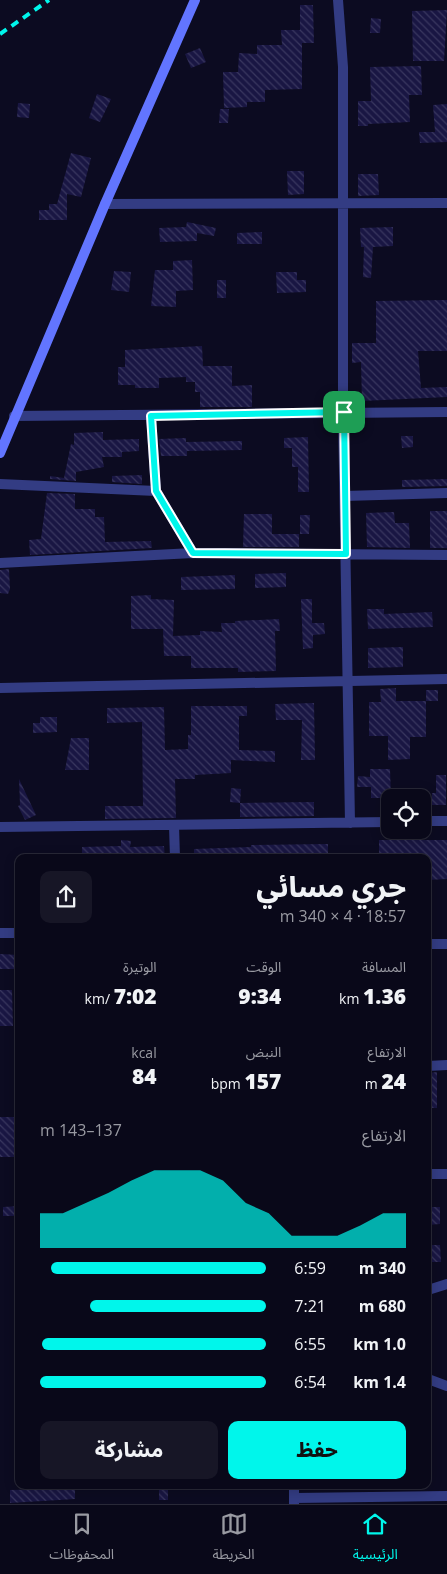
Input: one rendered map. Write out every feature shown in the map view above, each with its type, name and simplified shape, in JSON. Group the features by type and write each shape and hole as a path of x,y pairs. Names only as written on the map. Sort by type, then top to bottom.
{"main road":[{"path":"0,453 105,204 195,0"}],"street":[{"path":"338,0 343,67 344,412 350,823"},
{"path":"105,204 447,203"},
{"path":"14,416 447,412"},
{"path":"151,416 156,491 193,553"},
{"path":"0,484 156,491"},
{"path":"345,496 447,493"},
{"path":"0,563 193,553 447,555"},
{"path":"0,688 447,680"},
{"path":"431,821 447,821"},
{"path":"0,827 381,822"},
{"path":"174,826 175,854"},
{"path":"0,932 15,933"},
{"path":"431,944 447,944"},
{"path":"431,1066 447,1065"},
{"path":"431,1174 447,1174"},
{"path":"431,1289 447,1284"},
{"path":"431,1380 447,1386"},
{"path":"294,1501 386,1500 447,1496"}],"building":[{"path":"300,5 313,5 314,43 302,43 302,89 265,90 265,102 247,102 247,107 224,108 223,72 238,72 239,53 257,54 257,45 282,45 281,30 300,30"},
{"path":"447,10 444,61 413,61 412,11"},
{"path":"371,18 381,19 380,33 370,33"},
{"path":"200,48 206,62 191,68 185,54"},
{"path":"421,66 422,95 409,95 410,122 358,126 358,101 371,101 370,67"},
{"path":"97,94 111,99 100,122 89,118"},
{"path":"18,103 30,104 29,118 17,117"},
{"path":"447,104 447,142 420,143 419,132 435,132 433,105"},
{"path":"220,109 229,109 228,123 219,123"},
{"path":"71,153 91,158 81,197 67,194 67,220 39,220 39,210 49,210 49,204 57,204"},
{"path":"287,171 304,171 304,194 288,195"},
{"path":"358,174 378,174 379,195 358,196"},
{"path":"187,222 216,228 214,236 197,233 197,241 160,242 159,228 186,227"},
{"path":"393,227 393,246 373,247 371,278 363,277 364,247 361,247 360,228"},
{"path":"262,232 262,244 237,244 237,233"},
{"path":"192,260 193,290 176,291 176,307 151,306 155,270 173,270 173,261"},
{"path":"114,271 131,272 129,292 111,290"},
{"path":"276,272 297,272 297,280 306,280 306,292 277,293"},
{"path":"217,280 226,280 226,298 217,298"},
{"path":"447,300 447,351 418,351 421,388 447,387 447,397 362,401 361,362 352,363 352,343 376,343 376,301"},
{"path":"202,346 203,366 232,366 232,386 252,385 252,407 200,407 200,392 195,392 195,382 186,382 186,377 159,378 159,388 135,388 135,385 118,385 118,367 125,367 125,350"},
{"path":"103,432 103,440 139,439 139,451 122,452 122,457 102,457 104,467 76,472 76,481 50,479 50,476 64,478 71,444 74,445 74,433"},
{"path":"401,436 413,436 413,447 402,448"},
{"path":"308,437 309,492 298,492 298,467 292,467 292,448 284,448 284,438"},
{"path":"186,438 186,442 242,441 242,450 187,451 187,456 161,456 159,439"},
{"path":"142,475 142,484 112,482 112,476"},
{"path":"447,479 447,486 402,487 402,480"},
{"path":"47,493 75,494 75,509 95,509 95,517 104,517 105,542 151,541 152,548 30,555 29,540 41,539"},
{"path":"430,511 447,511 447,548 430,548"},
{"path":"394,512 395,523 409,523 410,548 367,547 366,513"},
{"path":"244,514 272,514 272,534 299,534 299,547 243,547"},
{"path":"300,515 310,515 309,534 300,534"},
{"path":"9,569 10,589 8,594 0,593 0,570"},
{"path":"286,573 286,587 255,588 255,574"},
{"path":"235,575 235,589 181,590 181,577"},
{"path":"151,595 151,599 174,600 173,636 200,635 200,631 222,632 221,623 279,619 280,631 275,631 276,671 238,672 238,668 191,668 191,656 164,656 163,629 131,629 131,596"},
{"path":"301,599 312,599 312,623 324,623 325,634 313,635 313,648 303,649"},
{"path":"367,609 384,609 384,614 432,612 433,627 368,629"},
{"path":"403,647 403,667 368,668 368,648"},
{"path":"396,688 396,701 426,701 426,737 410,737 410,759 388,760 388,736 369,736 369,702 381,702 380,689"},
{"path":"426,690 438,690 438,701 426,701"},
{"path":"314,703 315,760 301,760 302,720 276,720 275,704"},
{"path":"191,706 247,706 247,716 239,716 239,750 275,751 275,762 231,760 231,773 195,775 195,779 175,779 176,818 105,819 105,806 143,806 142,722 107,723 107,708 164,707 165,750 188,749 188,735 191,735"},
{"path":"40,717 57,717 57,732 33,733 33,723 40,723"},
{"path":"71,738 89,738 89,770 65,770"},
{"path":"370,769 390,769 391,789 381,789 381,798 371,798 371,787 357,787 358,776 370,777"},
{"path":"436,775 446,775 446,805 432,805 432,793 436,793"},
{"path":"19,779 36,815 25,820 18,806 20,805"},
{"path":"231,788 241,789 240,803 230,802"},
{"path":"314,802 314,816 240,817 240,803"},
{"path":"121,840 131,841 130,847 164,846 165,854 82,854 82,847 121,846"},
{"path":"379,840 447,840 447,879 431,880 431,854 379,854"},
{"path":"328,844 328,854 194,854 194,849 251,847 251,845"},
{"path":"0,954 15,955 15,969 0,969"},
{"path":"0,990 12,990 13,1026 0,1026"},
{"path":"437,1072 437,1108 431,1108 431,1073"},
{"path":"0,1117 15,1117 14,1157 0,1157"},
{"path":"15,1206 15,1216 3,1216 3,1207"},
{"path":"431,1207 440,1207 440,1224 431,1225"},
{"path":"431,1245 440,1245 441,1262 431,1262"},
{"path":"75,1489 75,1499 10,1503 10,1490"},
{"path":"159,1489 168,1489 168,1500 159,1500"}],"railway":[{"path":"0,34 49,0"}],"route":[{"path":"344,412 346,554 193,553 156,491 151,416 344,412"}]}
